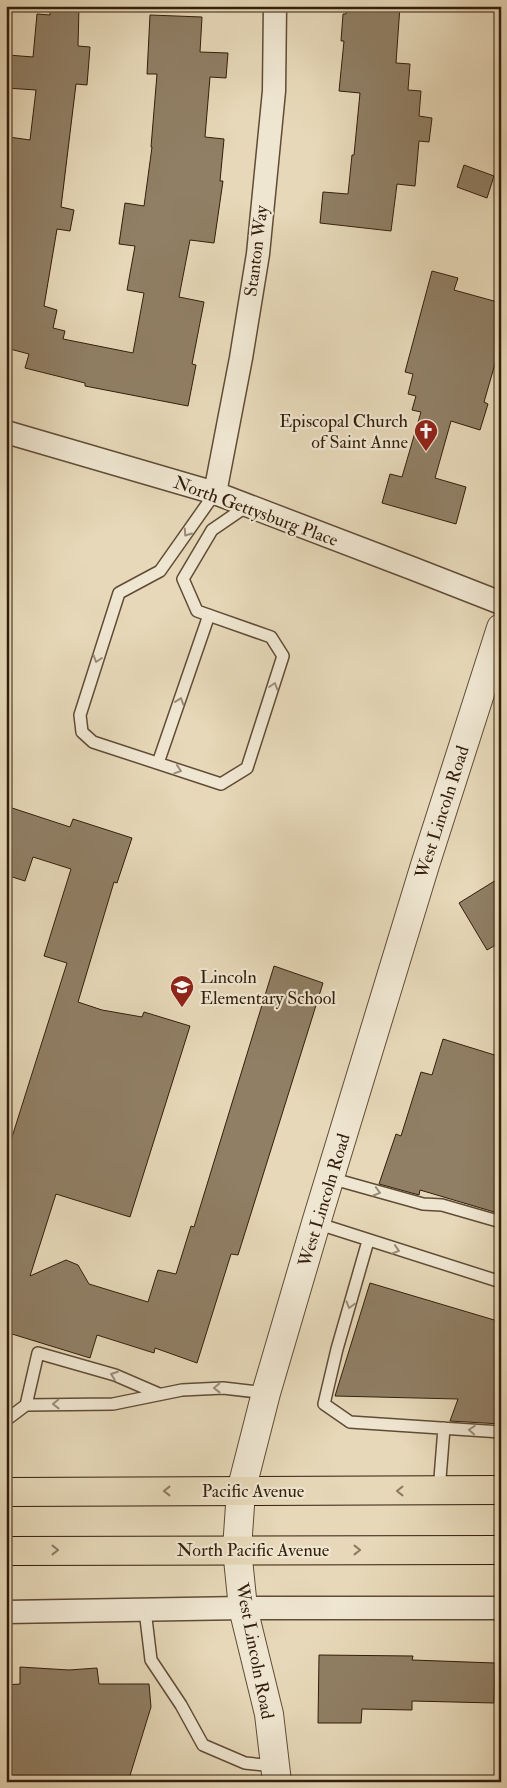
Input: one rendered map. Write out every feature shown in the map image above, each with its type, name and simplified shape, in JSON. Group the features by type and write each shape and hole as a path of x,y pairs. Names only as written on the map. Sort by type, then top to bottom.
{"main road":[{"name":"Pacific Avenue","path":"6,1492 501,1490"},
{"name":"North Pacific Avenue","path":"6,1551 236,1549 501,1550"}],"street":[{"name":"Stanton Way","path":"215,494 242,358 258,254 274,91 276,6"},
{"name":"North Gettysburg Place","path":"6,432 215,494 501,603"},
{"name":"West Lincoln Road","path":"276,1774 269,1714 243,1608 236,1549 241,1490 266,1393 316,1224 425,865 501,628"},
{"path":"6,1612 243,1608 501,1608"}],"lane":[{"path":"215,494 160,571 119,593 80,715 82,732 93,742 222,784 246,768 284,656 271,637 197,611 183,578 212,530 247,506"},
{"path":"158,763 209,615"},
{"path":"330,1178 423,1204 442,1206 501,1222"},
{"path":"316,1224 501,1282"},
{"path":"368,1241 337,1349 324,1404 350,1422 501,1432"},
{"path":"26,1405 38,1353 115,1375 159,1394"},
{"path":"6,1420 26,1405 113,1404 182,1390 223,1388 266,1393"},
{"path":"439,1490 444,1428"},
{"path":"145,1610 151,1660 181,1705 203,1745 276,1774"}],"building":[{"path":"50,6 79,6 78,46 90,47 87,85 76,84 61,207 74,210 70,231 57,229 44,306 57,310 53,328 65,331 63,339 133,353 144,293 127,290 135,246 119,244 125,203 144,206 152,147 157,74 147,74 150,15 202,17 200,52 228,53 226,78 210,77 205,137 224,139 220,181 223,181 214,243 190,240 179,297 204,302 192,364 196,365 188,406 85,386 85,383 25,368 29,354 6,348 6,162 9,137 30,140 36,90 6,88 8,55 33,57 37,14 50,15"},
{"path":"347,6 400,6 396,63 410,64 408,90 421,91 419,116 432,118 429,142 419,141 415,186 397,184 391,231 320,223 323,192 348,194 352,155 354,155 360,93 339,91 344,41 341,41 343,14 346,14"},
{"path":"464,165 494,176 487,198 457,187"},
{"path":"432,271 458,278 454,290 501,303 501,343 484,402 488,404 480,430 451,421 435,478 466,487 456,524 382,503 390,474 402,477 421,412 412,410 416,396 408,394 413,374 405,372"},
{"path":"6,806 70,827 73,819 132,838 117,883 114,882 78,1002 102,1010 142,1017 144,1012 190,1026 130,1217 56,1194 30,1276 66,1260 78,1265 89,1284 148,1302 158,1270 176,1274 191,1226 194,1227 274,966 323,983 238,1255 231,1254 197,1363 155,1348 154,1353 97,1335 90,1358 12,1334 11,1337 6,1336 6,1156 67,963 44,956 71,869 33,857 25,881 6,875"},
{"path":"501,877 501,942 487,950 459,903"},
{"path":"443,1039 501,1057 501,1214 420,1190 419,1195 379,1184 396,1134 401,1136 421,1072 432,1075"},
{"path":"370,1283 501,1322 501,1424 450,1421 458,1399 335,1396"},
{"path":"319,1655 413,1656 412,1660 495,1663 494,1703 412,1701 412,1710 362,1709 361,1723 318,1723"},
{"path":"20,1667 69,1670 97,1668 99,1684 149,1684 151,1707 128,1782 6,1782 6,1685 20,1684"}],"place":[{"name":"Episcopal Church of Saint Anne","path":"426,452"},
{"name":"Lincoln Elementary School","path":"182,1008"}]}
